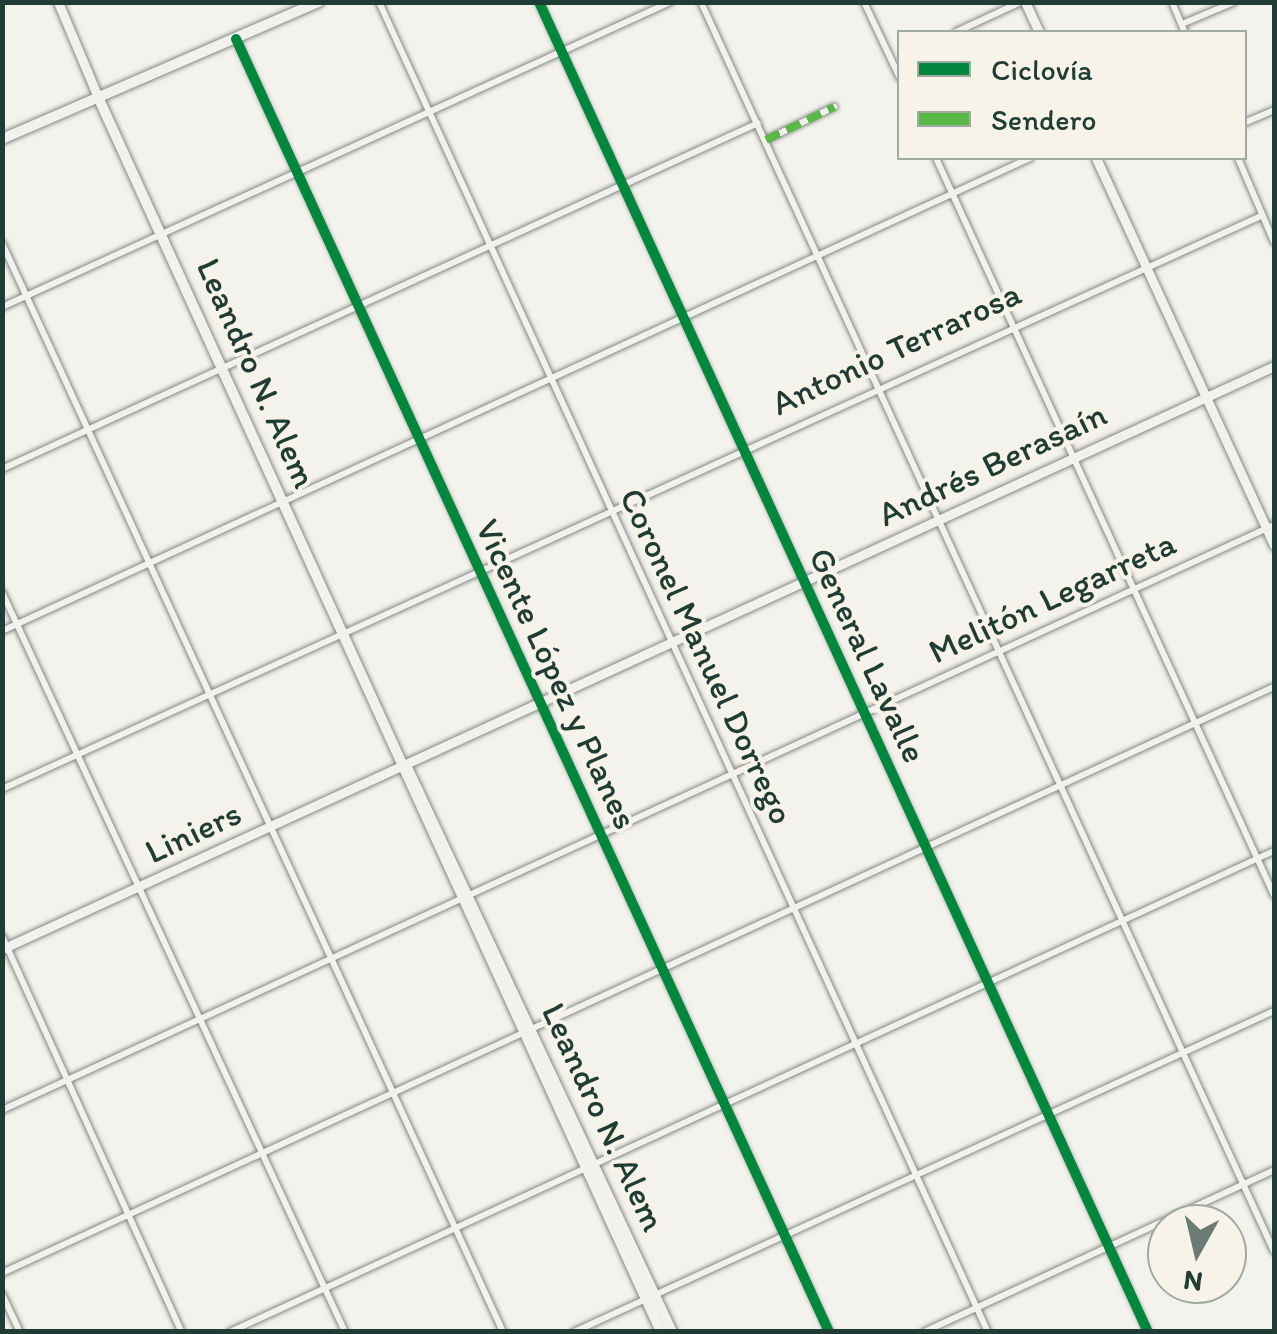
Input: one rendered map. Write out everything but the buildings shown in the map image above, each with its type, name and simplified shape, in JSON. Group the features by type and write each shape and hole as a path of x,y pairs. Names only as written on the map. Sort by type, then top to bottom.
{"main road":[{"path":"2,139 319,2"},
{"name":"Leandro N. Alem","path":"98,97 651,1297 672,1332"},
{"name":"Leandro N. Alem","path":"651,1297 662,1332"}],"street":[{"name":"Leandro N. Alem","path":"58,2 98,97"},
{"path":"282,2 288,16"},
{"name":"Coronel Manuel Dorrego","path":"379,2 988,1332"},
{"name":"General Lavalle","path":"539,2 1148,1332"},
{"path":"2,306 298,176 670,2"},
{"path":"701,2 1274,1251"},
{"path":"864,2 896,61"},
{"path":"960,30 1023,2 1037,30"},
{"path":"1172,2 1183,28 1234,2"},
{"name":"Vicente López y Planes","path":"236,39 829,1332"},
{"path":"766,140 834,107"},
{"path":"1247,122 1274,110"},
{"path":"2,469 758,123"},
{"path":"937,160 1274,895"},
{"path":"2,631 1026,160"},
{"path":"1097,160 1204,398 1271,527 1274,546"},
{"path":"1239,160 1274,238"},
{"name":"Antonio Terrarosa","path":"2,789 1013,324 1263,214"},
{"path":"2,243 151,560 502,1332"},
{"name":"Andrés Berasaín","path":"406,765 1274,366"},
{"name":"Melitón Legarreta","path":"2,1110 1271,527"},
{"path":"2,592 345,1332"},
{"path":"2,1272 1274,687"},
{"name":"Liniers","path":"5,948 406,765"},
{"path":"230,1332 1274,851"},
{"path":"2,936 182,1332"},
{"path":"574,1332 1274,1011"},
{"path":"924,1332 1274,1170"},
{"path":"2,1294 20,1332"}],"marked path":[{"path":"766,140 834,107"}],"cycle path":[{"path":"539,2 1148,1332"},
{"path":"236,39 829,1332"}]}
